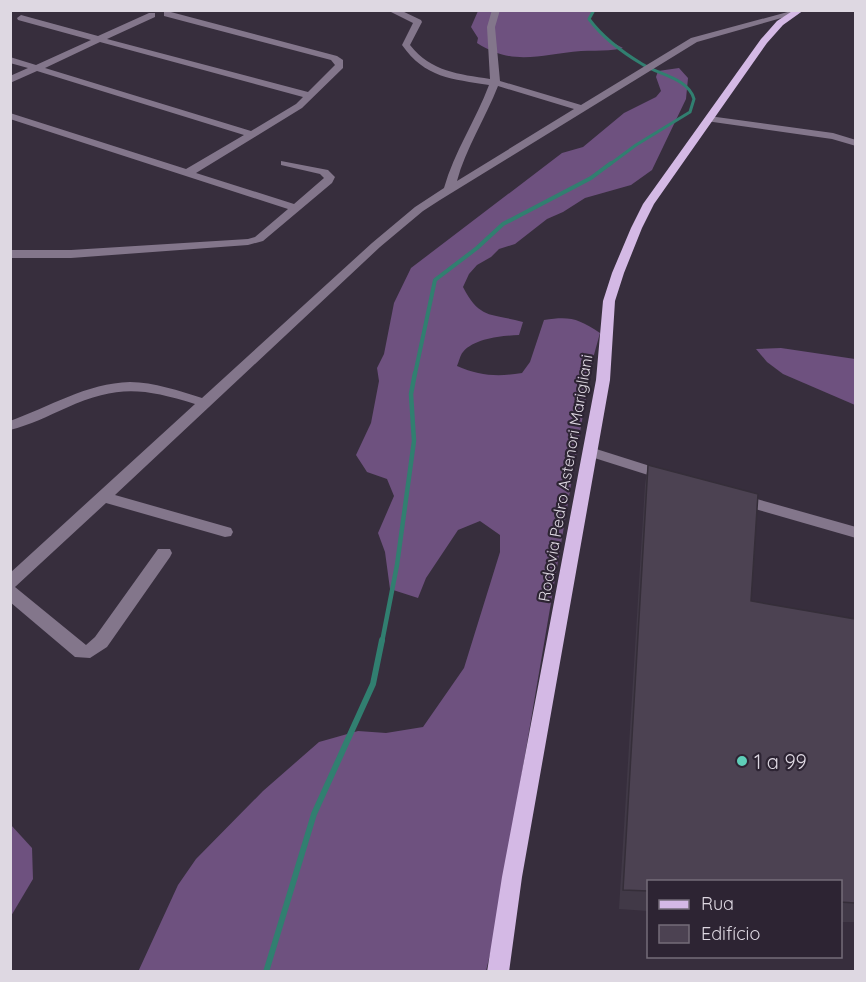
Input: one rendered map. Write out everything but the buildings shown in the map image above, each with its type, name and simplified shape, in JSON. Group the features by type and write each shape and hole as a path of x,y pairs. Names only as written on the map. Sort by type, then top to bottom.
{"main road":[{"name":"Rodovia Pedro Astenori Marigliani","path":"498,972 512,877 603,380 607,312 638,222 649,204 764,41 780,23 797,12"}],"street":[{"path":"391,10 418,22 406,45 413,57 424,65 440,73 495,82 583,109"},
{"path":"448,190 455,168 482,116 495,82 491,27 496,10"},
{"path":"10,80 102,39 152,13 168,12 334,58 340,62 340,66 288,114 188,173"},
{"path":"10,582 376,245 419,209 702,36 797,12"},
{"path":"21,18 310,96"},
{"path":"10,60 252,134"},
{"path":"10,116 295,208"},
{"path":"709,119 833,136 855,143"},
{"path":"10,254 71,254 248,242 259,238 327,183 330,177 313,168 285,163"},
{"path":"10,426 103,390 128,386 150,388 206,403"},
{"path":"590,452 684,482"},
{"path":"729,496 855,533"},
{"path":"104,497 225,532"},
{"path":"10,592 81,652 90,651 101,642 164,553"}],"shaded area":[{"path":"478,11 594,11 590,19 593,24 613,43 623,48 528,57 503,55 477,43 478,38 471,27"},
{"path":"679,68 688,78 686,99 652,170 631,185 585,198 547,219 515,244 499,249 477,265 469,274 463,287 475,305 487,314 523,322 519,335 489,339 468,347 462,353 457,366 473,372 489,375 522,373 530,362 544,320 573,319 600,333 592,362 494,937 486,971 138,972 178,885 196,859 263,791 319,742 358,731 386,733 423,727 464,668 500,552 500,535 480,521 458,530 426,578 418,598 390,589 385,552 378,533 394,496 387,479 367,472 356,455 371,423 379,381 377,368 384,354 394,303 411,268 562,153 583,147 624,113 656,97 661,91 656,77 658,71"},
{"path":"781,348 855,359 855,405 783,374 767,362 756,349"},
{"path":"11,825 32,848 33,879 11,916"}],"waterway":[{"path":"594,10 589,19 607,38 642,64 686,86 694,99 690,112 636,145 609,165"},
{"path":"415,374 435,280 477,248 503,224 591,178 611,163"},
{"path":"382,642 397,565 414,441 411,394 415,373"},
{"path":"266,972 314,814 373,684 382,640"}],"place":[{"name":"1 a 99","path":"742,761"}]}
